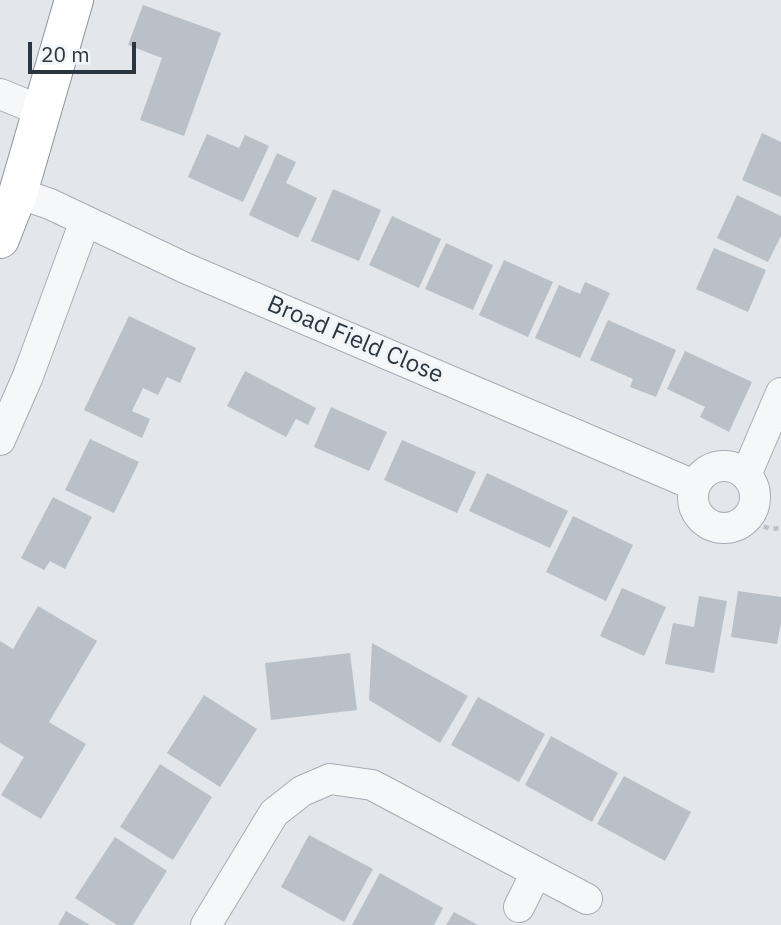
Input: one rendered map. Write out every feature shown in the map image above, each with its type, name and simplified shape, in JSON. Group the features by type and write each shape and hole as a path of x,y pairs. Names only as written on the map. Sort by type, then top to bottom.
{"highway":[{"path":"0,239 18,192 74,0"}],"street":[{"path":"0,94 42,111"},
{"name":"Broad Field Close","path":"18,192 185,268 694,485"},
{"path":"0,440 28,376 85,221"},
{"path":"746,475 781,393"},
{"path":"719,465 735,468 746,475 754,490 754,504 745,520 731,527 714,526 699,517 693,501 694,485 704,473 719,465"},
{"path":"205,925 274,813 302,791 330,779 372,785 587,900"},
{"path":"519,907 536,873"}],"path":[{"path":"745,520 771,530 781,528"}],"building":[{"path":"143,5 221,33 184,136 140,120 162,58 128,45"},
{"path":"762,133 781,142 781,197 742,180"},
{"path":"207,134 239,148 245,135 269,146 243,202 188,177"},
{"path":"277,153 296,162 286,183 317,198 298,238 249,215"},
{"path":"333,189 381,210 359,261 311,241"},
{"path":"737,195 781,216 781,236 768,262 717,238"},
{"path":"392,216 441,239 419,288 369,265"},
{"path":"446,243 493,265 473,310 425,289"},
{"path":"714,248 766,270 748,312 696,289"},
{"path":"504,260 553,282 528,337 479,315"},
{"path":"585,282 610,293 580,358 535,338 559,285 580,294"},
{"path":"129,316 196,348 180,383 167,377 158,395 143,388 132,411 150,419 142,438 84,410"},
{"path":"608,320 676,350 656,397 630,387 633,379 590,360"},
{"path":"685,351 752,382 729,432 700,417 705,407 667,389"},
{"path":"245,371 316,408 308,425 296,419 286,437 227,406"},
{"path":"331,407 387,432 369,471 314,447"},
{"path":"90,439 139,462 114,513 65,490"},
{"path":"402,440 476,472 457,513 384,480"},
{"path":"487,473 568,511 550,548 469,511"},
{"path":"53,497 92,517 65,569 50,561 44,570 21,558"},
{"path":"573,516 633,545 606,601 546,572"},
{"path":"622,588 666,607 644,656 600,636"},
{"path":"738,591 781,597 781,623 777,644 731,637"},
{"path":"699,596 727,601 714,673 665,664 673,623 694,627"},
{"path":"38,606 97,641 49,722 86,744 41,819 1,795 24,757 0,743 0,641 13,649"},
{"path":"372,643 468,696 440,743 369,700"},
{"path":"350,653 357,710 271,720 265,663"},
{"path":"204,695 257,729 220,787 167,753"},
{"path":"478,697 545,734 519,782 451,745"},
{"path":"551,736 618,773 592,822 525,785"},
{"path":"160,764 212,797 173,860 120,827"},
{"path":"624,776 691,812 665,861 597,824"},
{"path":"309,835 373,869 344,922 281,887"},
{"path":"115,837 167,871 133,925 117,925 75,898"},
{"path":"380,873 443,908 434,925 352,925"},
{"path":"66,911 90,925 58,925"},
{"path":"454,912 478,925 446,925"}]}
